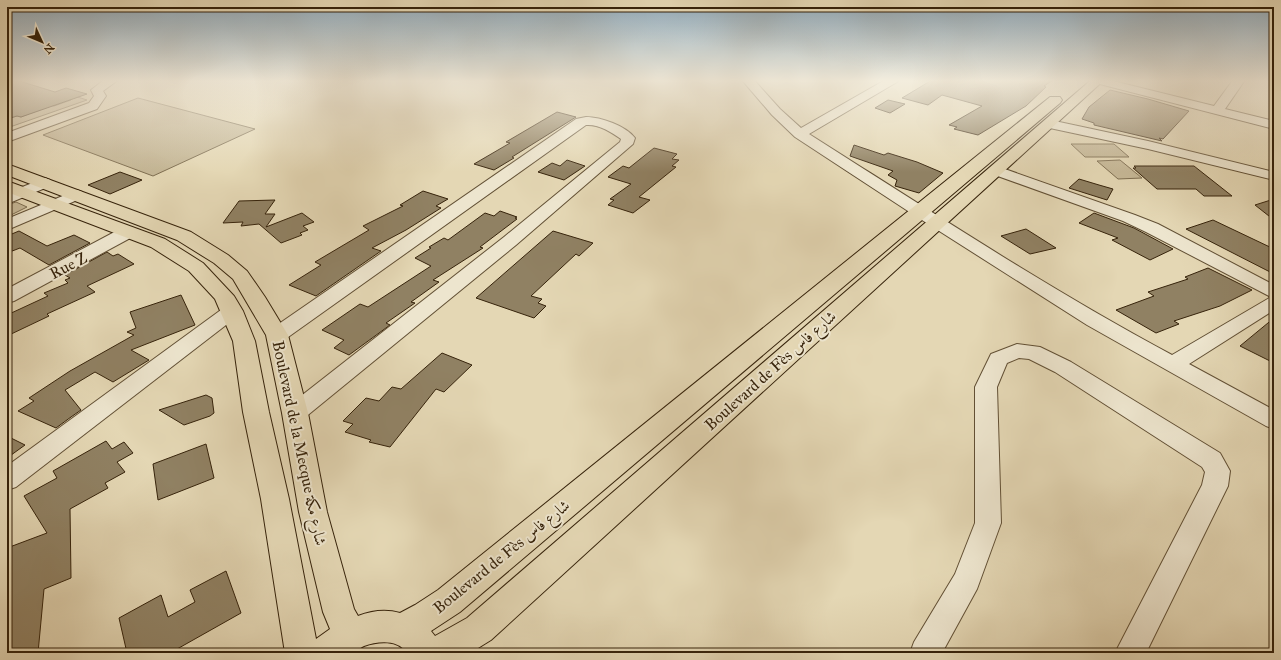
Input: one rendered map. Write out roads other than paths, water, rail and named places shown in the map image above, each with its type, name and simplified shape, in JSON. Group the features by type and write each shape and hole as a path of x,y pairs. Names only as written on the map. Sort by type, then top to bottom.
{"main road":[{"name":"Boulevard de Fès شارع فاس","path":"438,653 478,629 1045,111"},
{"name":"Boulevard de Fès شارع فاس","path":"401,629 427,616 449,601 928,217 996,171 1064,111"},
{"name":"Boulevard de la Mecque شارع مكة","path":"7,169 184,236 221,259 240,275 255,297 276,335 295,413 313,512 339,612 337,644"},
{"path":"12,192 55,205 158,243 196,267 224,296 232,311 244,341 256,412 275,499 302,653"},
{"path":"337,644 359,631 389,626 401,629 415,638 421,643 426,653"}],"street":[{"path":"7,138 80,111"},
{"path":"775,111 800,134 928,217 1094,321 1274,420"},
{"path":"800,134 840,111"},
{"path":"1217,111 1274,125"},
{"path":"276,335 581,122 586,120 594,120 628,138 626,144 510,241 295,413"},
{"path":"1050,124 1274,176"},
{"path":"996,171 1152,228 1274,292"},
{"path":"12,192 45,183"},
{"path":"7,225 77,195"},
{"name":"Rue Z","path":"7,297 128,232"},
{"path":"1173,364 1274,302"},
{"path":"7,480 232,311"},
{"path":"925,653 967,580 988,523 986,387 998,359 1017,351 1034,352 1063,367 1210,460 1218,471 1215,486 1130,653"}]}
